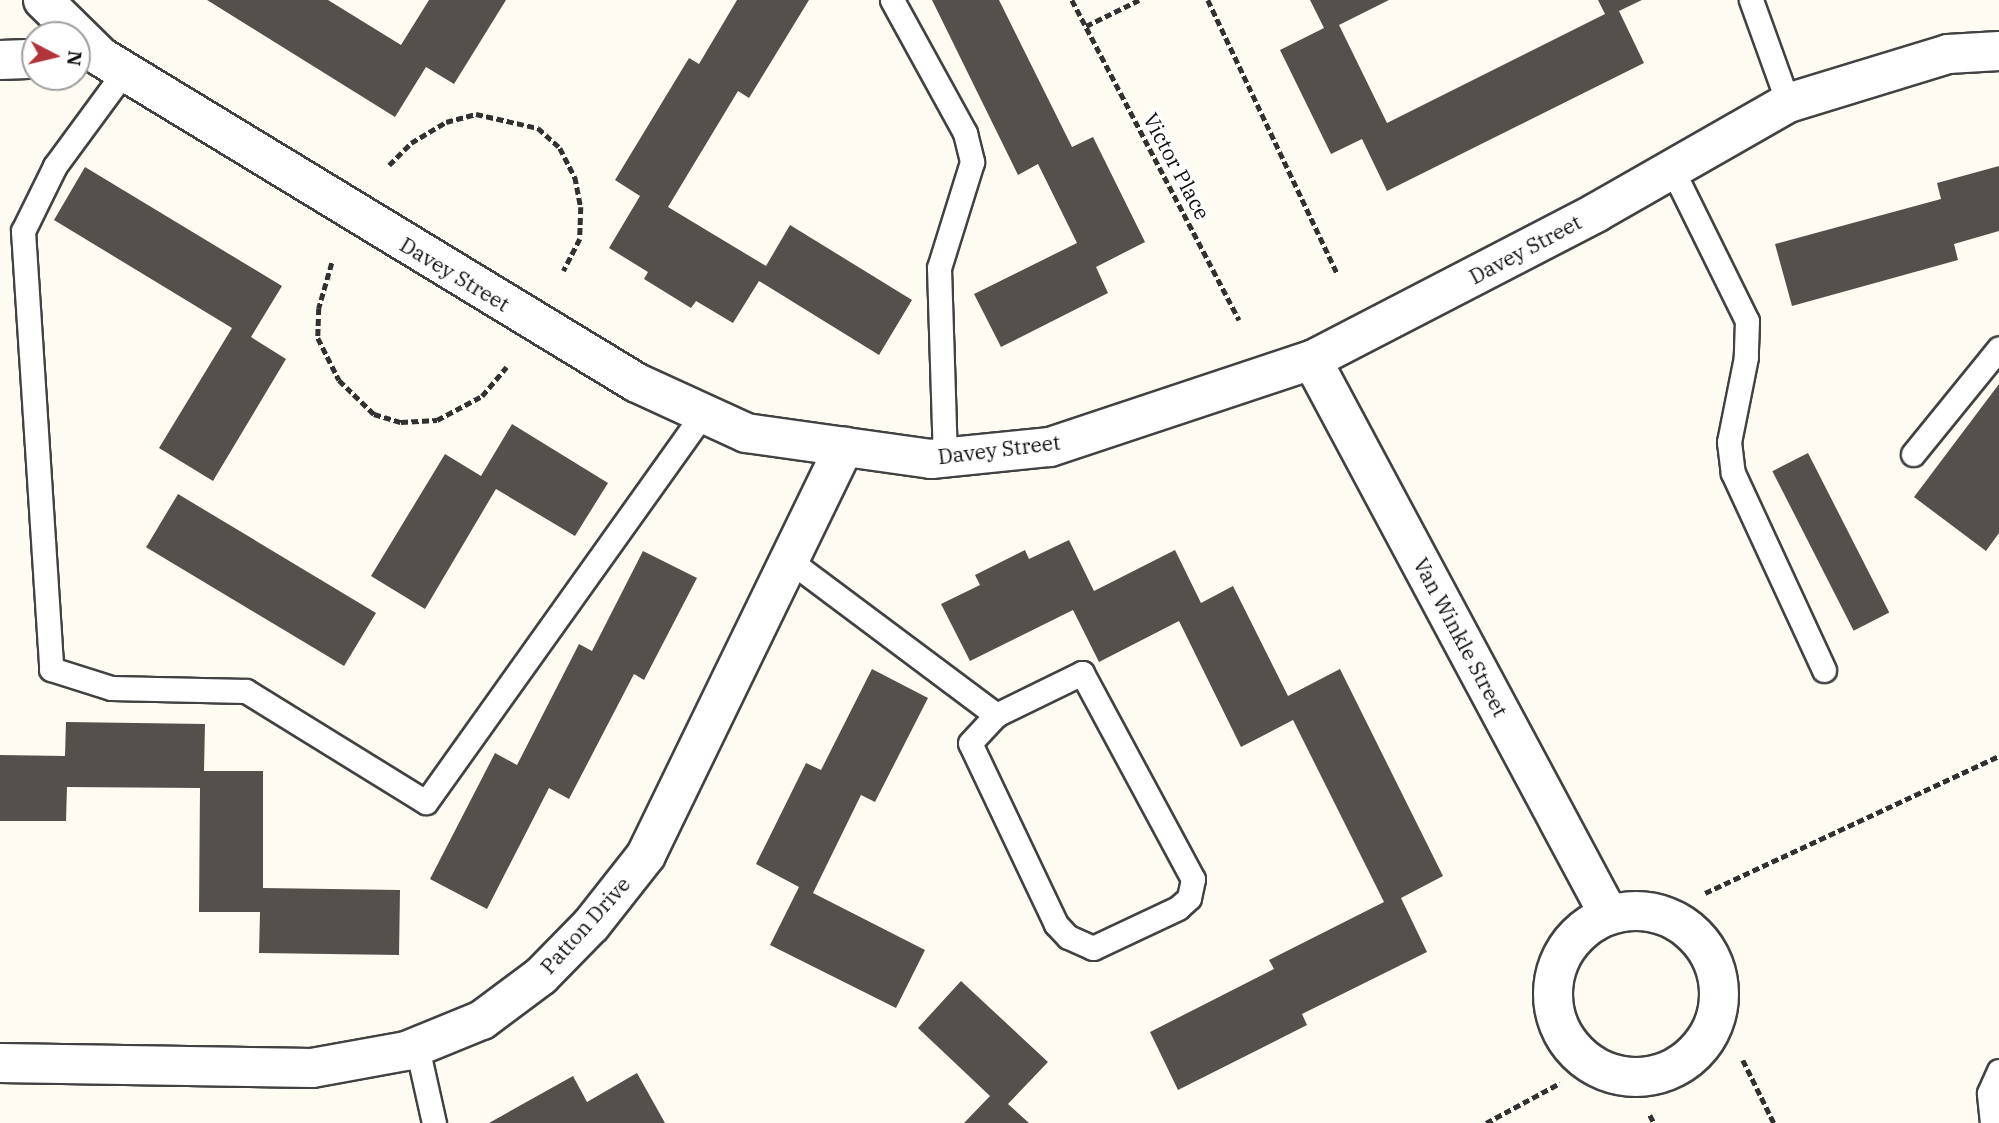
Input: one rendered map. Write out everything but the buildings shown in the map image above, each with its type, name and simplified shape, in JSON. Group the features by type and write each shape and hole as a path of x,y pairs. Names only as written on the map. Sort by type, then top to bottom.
{"street":[{"name":"Davey Street","path":"43,0 101,62 637,383 746,433 844,447 945,457 1050,447 1312,360 1672,169 1788,103 1948,54 1999,51"},
{"path":"0,61 21,60"},
{"name":"Van Winkle Street","path":"1312,360 1609,915"},
{"name":"Patton Drive","path":"0,1063 312,1068 417,1047 482,1020 541,975 591,925 646,855 844,447"},
{"path":"1634,910 1661,914 1685,926 1704,945 1715,968 1720,995 1709,1033 1682,1063 1658,1074 1632,1077 1594,1065 1562,1032 1555,1009 1559,963 1571,942 1609,915 1634,910"}],"lane":[{"path":"892,0 965,132 972,162 939,268 945,457"},
{"path":"1751,0 1788,103"},
{"path":"101,62 23,231 51,668 111,688 246,691 426,802 703,413"},
{"path":"1672,169 1747,321 1746,357 1730,442 1732,474 1824,670"},
{"path":"1913,454 1999,348"},
{"path":"789,560 996,715"},
{"path":"1082,673 1193,878 1189,898 1105,945 1086,947 1068,937 1056,924 970,743 996,715 1082,673"},
{"path":"417,1047 434,1123"},
{"path":"1992,1123 1989,1093 1999,1071"}],"path":[{"name":"Victor Place","path":"1072,0 1239,320"},
{"path":"1086,26 1139,0"},
{"path":"1208,0 1338,275"},
{"path":"389,165 411,143 446,122 476,114 538,128 560,148 575,177 581,207 580,239 564,271"},
{"path":"332,263 319,308 318,338 339,380 374,414 401,422 437,420 482,396 506,366"},
{"path":"1706,893 1999,756"},
{"path":"1743,1060 1774,1123"},
{"path":"1486,1123 1560,1083"},
{"path":"1650,1115 1654,1123"}]}
